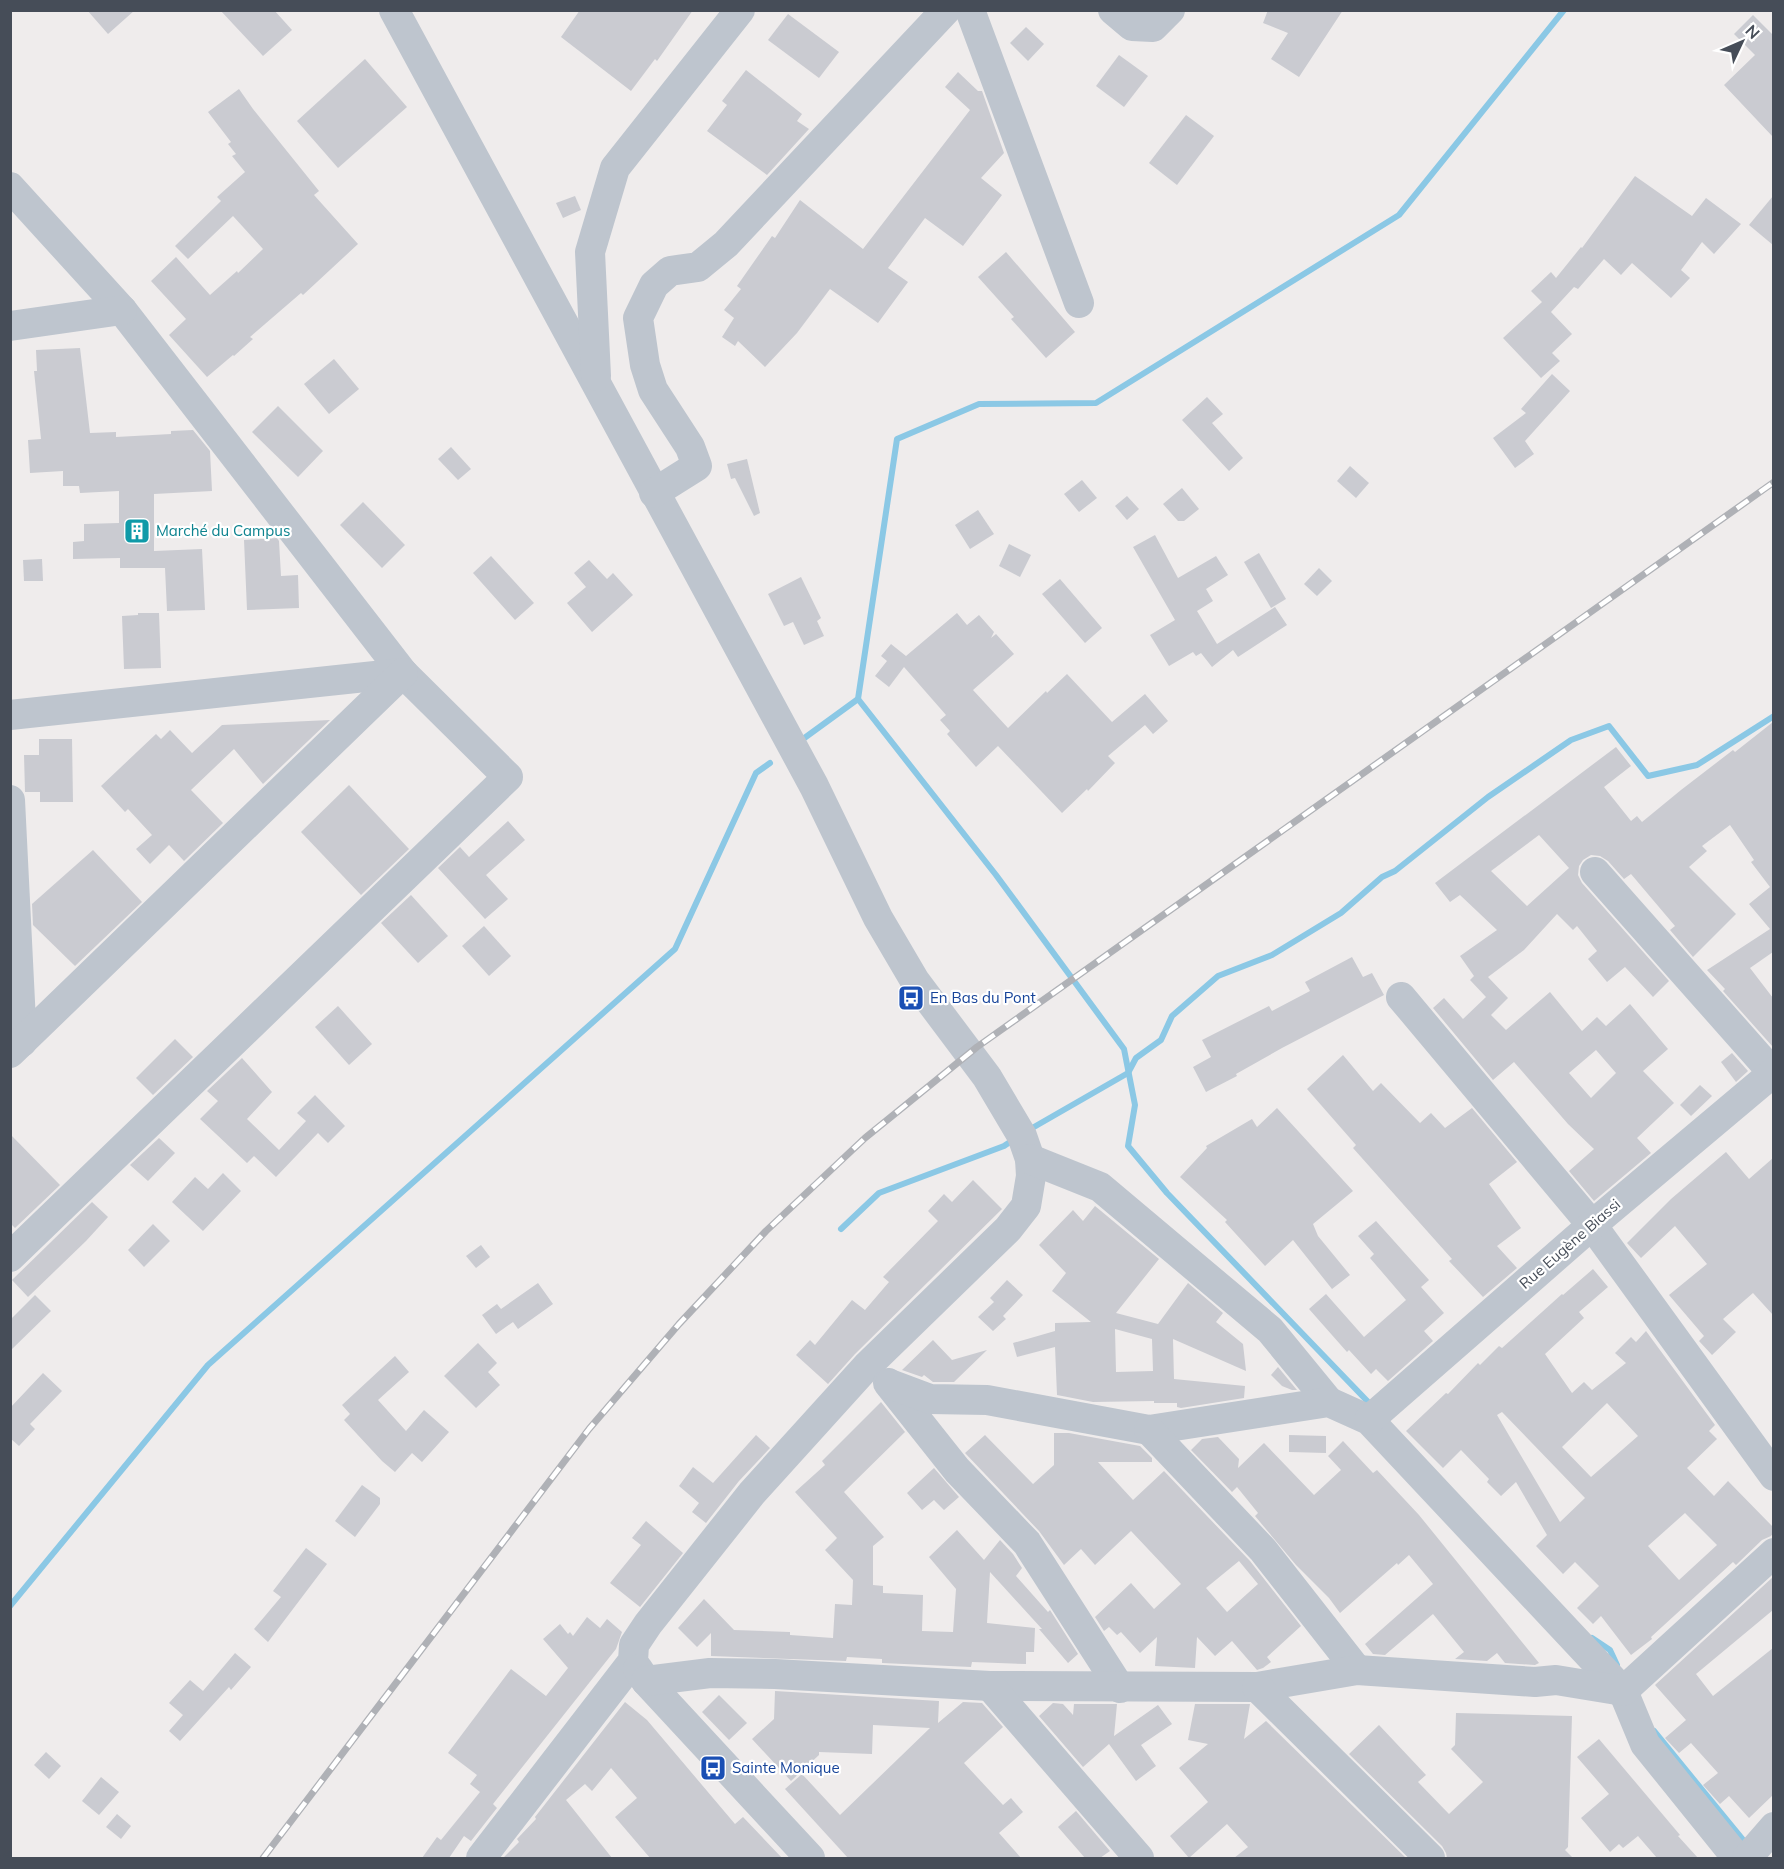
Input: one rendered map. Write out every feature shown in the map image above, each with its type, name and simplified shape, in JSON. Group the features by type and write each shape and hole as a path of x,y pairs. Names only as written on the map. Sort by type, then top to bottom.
{"street":[{"path":"394,10 814,786 878,918 915,981 1001,1099 1022,1136 1030,1159 1031,1176 1026,1206 1014,1221 878,1375 752,1493 634,1645 639,1671 800,1856"},
{"path":"596,382 590,252 615,168 740,10"},
{"path":"654,493 697,466 690,447 653,390 645,365 638,318 654,285 670,272 698,267 726,244 946,10"},
{"path":"970,10 1079,303"},
{"path":"1113,10 1132,26 1153,27 1170,10"},
{"path":"10,187 122,310 403,673 508,777 10,1257"},
{"path":"10,326 122,310"},
{"path":"10,716 403,673"},
{"path":"16,1047 403,673"},
{"path":"10,800 16,1047"},
{"path":"1595,872 1773,1073"},
{"path":"1401,998 1592,1225 1773,1476"},
{"name":"Rue Eugène Biassi","path":"1369,1420 1592,1225 1773,1073"},
{"path":"1030,1159 1100,1187 1270,1330 1329,1402 1369,1420 1623,1691 1645,1744 1737,1858"},
{"path":"878,1375 930,1399 987,1400 1149,1430 1329,1402"},
{"path":"878,1375 957,1470 1027,1543 1120,1688"},
{"path":"1149,1430 1263,1550 1357,1670"},
{"path":"1623,1691 1773,1553"},
{"path":"639,1671 775,1674 990,1686 1120,1688 1257,1687 1357,1670 1535,1682 1556,1680 1623,1691"},
{"path":"481,1858 639,1671"},
{"path":"990,1686 1139,1858"},
{"path":"1257,1687 1430,1858"},
{"path":"1747,1858 1773,1827"}],"building":[{"path":"87,10 135,10 108,34"},
{"path":"220,10 274,10 292,30 263,56"},
{"path":"580,10 693,10 657,61 655,59 631,91 561,37"},
{"path":"1268,10 1343,10 1299,77 1271,59 1288,33 1263,23"},
{"path":"788,14 839,52 819,78 768,40"},
{"path":"1753,15 1773,35 1773,137 1724,85 1755,55 1734,34"},
{"path":"1026,27 1044,44 1028,61 1010,43"},
{"path":"1119,55 1148,76 1124,107 1096,86"},
{"path":"365,59 407,107 338,168 297,121"},
{"path":"746,70 802,114 797,121 809,129 767,175 707,131 727,105 722,101"},
{"path":"958,72 978,91 982,91 1004,153 981,178 1002,195 963,246 925,218 888,268 908,282 878,323 830,289 797,333 765,367 738,341 735,346 722,337 734,318 724,310 741,289 737,286 772,236 775,238 800,200 863,249 970,110 945,87"},
{"path":"239,89 319,191 314,195 358,244 303,295 301,293 250,337 253,339 234,356 207,377 169,335 186,319 151,281 176,257 210,295 263,249 233,216 188,259 175,246 221,201 217,197 245,172 232,156 236,154 228,144 231,142 208,112"},
{"path":"1186,115 1214,136 1177,185 1149,163"},
{"path":"1635,176 1692,216 1706,198 1741,224 1714,254 1702,242 1681,270 1690,278 1671,298 1632,263 1621,275 1604,259 1578,289 1574,287 1551,312 1572,334 1552,353 1560,361 1541,378 1503,338 1542,302 1531,291 1551,272 1556,278 1582,248"},
{"path":"575,196 581,210 563,218 556,203"},
{"path":"1773,196 1773,245 1749,225"},
{"path":"1006,252 1075,332 1046,358 1011,319 1014,317 978,277"},
{"path":"80,348 90,433 116,432 116,437 171,434 171,431 193,430 210,451 212,491 154,494 154,551 202,549 205,610 167,611 165,568 120,568 120,558 73,559 73,542 84,541 84,524 119,523 119,491 80,493 79,486 63,486 63,471 30,473 28,440 41,439 34,371 37,371 36,350"},
{"path":"334,359 359,389 329,414 304,384"},
{"path":"1552,374 1570,391 1525,441 1534,454 1515,468 1493,438 1526,413 1521,409"},
{"path":"1207,397 1223,414 1212,423 1243,458 1229,471 1182,420"},
{"path":"278,406 323,451 298,477 252,432"},
{"path":"451,447 471,469 458,480 438,459"},
{"path":"747,459 760,513 754,516 735,478 731,479 727,464"},
{"path":"1350,466 1369,483 1356,498 1337,481"},
{"path":"1082,480 1097,498 1079,512 1064,494"},
{"path":"1182,488 1199,509 1184,521 1178,521 1163,504"},
{"path":"1127,496 1139,509 1127,520 1115,506"},
{"path":"363,502 405,545 382,568 340,525"},
{"path":"978,510 994,534 970,549 955,525"},
{"path":"1155,535 1178,578 1216,556 1228,575 1206,589 1213,601 1197,611 1217,644 1275,607 1287,625 1238,657 1233,650 1212,667 1201,653 1196,656 1193,652 1169,666 1150,635 1175,620 1133,547"},
{"path":"277,538 281,576 298,575 299,608 247,610 244,540"},
{"path":"1009,544 1031,555 1020,577 999,566"},
{"path":"1259,553 1286,599 1271,608 1244,562"},
{"path":"491,556 534,603 515,620 473,573"},
{"path":"42,559 43,581 24,581 23,560"},
{"path":"589,560 607,579 613,573 633,595 592,632 567,603 586,587 574,573"},
{"path":"1319,568 1332,581 1317,596 1304,584"},
{"path":"801,577 821,618 817,621 824,636 804,645 793,622 784,626 768,594"},
{"path":"1060,579 1102,628 1085,643 1042,594"},
{"path":"138,613 159,613 161,668 124,669 122,616 138,615"},
{"path":"957,613 967,625 979,615 994,632 991,638 996,634 1014,654 973,690 1008,728 1067,674 1112,722 1145,694 1168,721 1153,734 1145,725 1108,756 1115,763 1088,791 1087,789 1062,813 998,746 976,767 947,734 950,731 940,720 946,715 904,667 889,687 875,676 887,661 881,656 891,644 906,656"},
{"path":"330,720 263,784 234,749 191,790 223,823 184,861 169,845 150,864 136,849 152,835 128,809 125,812 101,786 156,734 161,739 170,730 192,753 222,725"},
{"path":"1773,722 1773,952 1750,968 1773,998 1773,1047 1707,970 1770,929 1749,904 1770,887 1751,862 1754,860 1730,825 1702,846 1707,851 1689,867 1736,914 1693,957 1670,930 1675,926 1631,874 1624,879 1608,861 1600,856 1591,855 1579,866 1578,875 1582,883 1669,981 1653,997 1625,967 1607,982 1588,959 1597,951 1577,926 1573,930 1557,914 1524,950 1488,977 1508,998 1491,1015 1506,1030 1550,992 1582,1031 1597,1017 1606,1026 1630,1004 1668,1049 1643,1071 1674,1103 1637,1138 1651,1153 1594,1201 1569,1171 1594,1149 1568,1124 1514,1062 1493,1080 1433,1008 1444,998 1463,1019 1486,997 1470,980 1474,976 1460,956 1497,930 1460,895 1450,902 1435,883 1616,747 1631,766 1604,787 1631,821 1637,816 1642,822 1733,750 1735,752","holes":["1539,835 1569,868 1527,906 1491,871","1596,1050 1616,1073 1591,1098 1569,1073"]},
{"path":"39,739 72,739 73,802 40,802 40,792 25,792 24,755 39,755"},
{"path":"349,785 409,849 361,895 301,832"},
{"path":"508,821 525,840 486,875 508,899 485,919 438,868 460,847 469,857"},
{"path":"93,850 142,902 75,966 33,925 32,904"},
{"path":"411,895 448,936 418,963 381,923"},
{"path":"484,926 511,956 489,976 462,946"},
{"path":"1352,957 1363,977 1372,973 1384,995 1282,1048 1206,1092 1193,1067 1211,1057 1202,1040 1269,1006 1272,1011 1310,991 1305,982"},
{"path":"338,1006 372,1044 349,1065 315,1027"},
{"path":"175,1039 193,1057 153,1095 136,1078"},
{"path":"1732,1053 1748,1071 1736,1082 1721,1062"},
{"path":"1343,1055 1373,1091 1381,1083 1420,1123 1431,1113 1445,1128 1472,1108 1517,1162 1489,1184 1521,1228 1497,1246 1517,1268 1483,1297 1449,1261 1452,1259 1353,1148 1356,1145 1307,1089"},
{"path":"242,1058 272,1092 247,1119 279,1150 306,1121 297,1113 315,1095 345,1126 328,1143 318,1133 276,1177 254,1156 247,1163 200,1119 218,1101 207,1091"},
{"path":"1700,1085 1712,1096 1691,1116 1680,1105"},
{"path":"1277,1108 1353,1191 1313,1224 1318,1236 1350,1275 1332,1289 1293,1240 1265,1266 1225,1222 1227,1220 1180,1177 1207,1148 1206,1146 1252,1119 1257,1127"},
{"path":"10,1134 60,1185 15,1228 10,1223"},
{"path":"159,1138 175,1153 148,1181 130,1165"},
{"path":"1726,1152 1749,1179 1773,1158 1773,1315 1753,1293 1723,1319 1736,1332 1712,1355 1699,1341 1704,1336 1669,1295 1707,1264 1675,1226 1641,1258 1627,1243 1671,1199"},
{"path":"223,1173 241,1191 203,1231 172,1202 195,1177 208,1189"},
{"path":"973,1180 1002,1209 855,1354 828,1384 796,1355 810,1340 815,1345 852,1300 865,1310 889,1282 883,1277 938,1221 928,1211 944,1194 952,1202"},
{"path":"92,1202 108,1217 28,1297 12,1280"},
{"path":"1095,1206 1159,1259 1116,1313 1158,1324 1188,1283 1223,1313 1216,1322 1243,1344 1246,1371 1173,1339 1174,1379 1245,1386 1244,1398 1181,1408 1177,1407 1177,1403 1154,1403 1154,1401 1093,1402 1057,1395 1055,1347 1017,1357 1013,1343 1055,1331 1055,1323 1091,1322 1052,1291 1066,1273 1039,1245 1073,1210 1083,1221","holes":["1115,1329 1152,1339 1153,1371 1116,1372"]},
{"path":"1376,1221 1429,1280 1421,1287 1444,1313 1424,1331 1433,1341 1388,1381 1376,1369 1371,1374 1349,1350 1347,1352 1309,1309 1326,1294 1364,1337 1406,1300 1370,1258 1374,1254 1358,1236"},
{"path":"153,1224 170,1241 144,1267 128,1250"},
{"path":"481,1245 490,1257 476,1268 466,1256"},
{"path":"1593,1269 1608,1287 1579,1312 1584,1318 1545,1354 1572,1393 1584,1382 1592,1390 1626,1363 1615,1353 1631,1337 1636,1342 1646,1331 1715,1425 1709,1431 1717,1439 1687,1468 1714,1496 1728,1481 1773,1527 1771,1536 1762,1540 1736,1565 1733,1562 1651,1637 1652,1639 1631,1655 1601,1616 1593,1624 1577,1608 1599,1586 1575,1562 1563,1574 1536,1546 1547,1535 1516,1482 1501,1496 1487,1482 1489,1479 1461,1450 1443,1468 1406,1431 1446,1393 1448,1394 1478,1363 1480,1365 1499,1346 1502,1348","holes":["1607,1403 1638,1436 1591,1477 1562,1447","1502,1412 1585,1498 1560,1522 1497,1415","1685,1513 1717,1545 1679,1580 1648,1546"]},
{"path":"1007,1280 1023,1295 1003,1316 1006,1319 993,1331 978,1317 994,1302 990,1298"},
{"path":"538,1283 553,1304 518,1329 513,1322 496,1334 482,1315 497,1304 501,1309"},
{"path":"35,1295 51,1311 10,1351 10,1320"},
{"path":"933,1340 952,1360 987,1350 954,1382 933,1382 924,1375 922,1377 902,1370"},
{"path":"478,1343 497,1363 488,1372 500,1385 476,1408 444,1376"},
{"path":"395,1356 409,1372 378,1400 406,1431 424,1410 449,1432 422,1462 412,1453 395,1472 344,1420 350,1414 342,1405"},
{"path":"1278,1367 1297,1390 1282,1386 1271,1375"},
{"path":"43,1373 62,1391 30,1424 35,1429 19,1446 10,1438 10,1408"},
{"path":"881,1402 905,1432 844,1492 884,1537 873,1546 873,1585 883,1586 883,1593 923,1595 922,1631 953,1632 956,1589 929,1557 957,1530 984,1560 1000,1540 1022,1568 1016,1576 1048,1612 1050,1610 1078,1654 1068,1663 1039,1629 1042,1629 990,1572 987,1623 1035,1628 1034,1652 1026,1652 1026,1664 972,1662 971,1667 882,1663 882,1659 847,1657 846,1661 711,1656 711,1633 697,1647 678,1628 704,1599 734,1630 790,1632 790,1635 833,1638 835,1604 852,1605 853,1580 825,1550 837,1538 795,1492 825,1465 822,1461"},
{"path":"1054,1433 1069,1433 1140,1446 1152,1458 1152,1462 1098,1462 1133,1500 1164,1471 1250,1561 1301,1626 1267,1657 1271,1662 1257,1670 1232,1641 1215,1656 1197,1637 1195,1668 1155,1666 1157,1637 1140,1653 1121,1632 1117,1635 1109,1627 1104,1631 1095,1617 1131,1583 1154,1609 1181,1584 1131,1531 1095,1565 1081,1549 1064,1565 1039,1531 965,1453 985,1435 1033,1484 1054,1465","holes":["1239,1561 1258,1584 1227,1612 1206,1588"]},
{"path":"756,1435 770,1448 739,1481 706,1523 692,1512 699,1503 679,1486 693,1467 713,1483"},
{"path":"1289,1435 1326,1436 1326,1453 1289,1452"},
{"path":"1218,1437 1239,1459 1238,1468 1264,1443 1314,1495 1341,1470 1328,1456 1343,1441 1373,1473 1377,1470 1419,1515 1539,1663 1535,1665 1505,1663 1497,1653 1487,1661 1455,1659 1464,1652 1433,1614 1385,1655 1373,1654 1365,1644 1433,1584 1409,1555 1340,1613 1255,1516 1258,1513 1237,1487 1232,1492 1191,1450 1202,1439"},
{"path":"934,1468 959,1497 944,1510 934,1500 922,1510 907,1493"},
{"path":"362,1485 380,1498 380,1504 355,1537 335,1521"},
{"path":"646,1521 683,1553 640,1607 610,1583 641,1545 632,1538"},
{"path":"306,1548 327,1564 268,1642 254,1629 281,1597 273,1591"},
{"path":"1773,1577 1773,1610 1696,1674 1713,1696 1773,1648 1773,1795 1749,1818 1729,1796 1720,1804 1703,1785 1718,1773 1691,1743 1679,1753 1665,1738 1686,1720 1655,1685"},
{"path":"587,1617 600,1628 607,1619 622,1632 616,1649 493,1804 497,1808 471,1841 464,1836 449,1858 422,1858 437,1837 441,1840 480,1792 470,1784 477,1775 448,1753 511,1669 546,1696 568,1668 543,1639 560,1624 568,1634 570,1632 573,1636"},
{"path":"235,1653 251,1667 231,1690 229,1687 180,1741 169,1731 183,1715 169,1703 190,1680 203,1691"},
{"path":"775,1691 939,1701 938,1723 963,1702 982,1703 1003,1727 964,1763 1003,1805 1011,1798 1023,1812 999,1833 1021,1858 848,1858 785,1789 802,1774 840,1815 930,1728 873,1725 872,1754 819,1752 819,1755 791,1781 752,1739 774,1719"},
{"path":"719,1695 747,1723 729,1740 702,1712"},
{"path":"625,1702 647,1720 735,1824 743,1817 782,1858 650,1858 615,1817 637,1798 611,1768 592,1791 585,1784 566,1800 612,1858 503,1858 519,1842 517,1839 536,1819 535,1817"},
{"path":"1053,1703 1063,1704 1073,1715 1074,1704 1117,1704 1114,1736 1158,1705 1172,1724 1141,1745 1156,1766 1136,1781 1109,1744 1083,1767 1039,1716"},
{"path":"1195,1704 1250,1704 1244,1739 1266,1721 1406,1858 1234,1858 1248,1847 1227,1824 1189,1858 1170,1836 1208,1802 1179,1768 1208,1744 1188,1740"},
{"path":"1456,1713 1572,1716 1568,1847 1565,1850 1573,1858 1447,1858 1442,1846 1349,1754 1379,1725 1426,1775 1418,1782 1449,1814 1483,1782 1451,1749 1455,1745"},
{"path":"1599,1739 1698,1858 1657,1858 1638,1836 1623,1848 1619,1844 1610,1852 1581,1818 1609,1794 1577,1757"},
{"path":"46,1752 61,1766 49,1779 34,1765"},
{"path":"101,1777 119,1792 99,1815 82,1801"},
{"path":"1076,1811 1110,1851 1100,1858 1085,1858 1058,1827"},
{"path":"117,1814 131,1826 121,1839 106,1827"}],"waterway":[{"path":"803,739 858,699 897,439 979,404 1096,403 1399,215 1564,10"},
{"path":"858,699 996,875 1124,1049 1135,1105 1128,1146 1167,1193 1373,1407"},
{"path":"1027,1131 1128,1073 1136,1058 1161,1040 1172,1016 1218,976 1272,955 1341,913 1382,877 1395,871 1488,797 1571,740 1609,726 1648,776 1697,765 1774,716"},
{"path":"10,1606 208,1365 675,949 756,773 770,763"},
{"path":"841,1229 879,1193 1004,1146 1013,1140"},
{"path":"1592,1638 1610,1650 1617,1665"},
{"path":"1654,1731 1748,1846"}],"railway":[{"path":"263,1858 589,1429 679,1324 766,1231 865,1138 977,1047 1774,482"}],"place":[{"name":"Marché du Campus","path":"137,531"},
{"name":"En Bas du Pont","path":"911,998"},
{"name":"Sainte Monique","path":"713,1768"}]}
